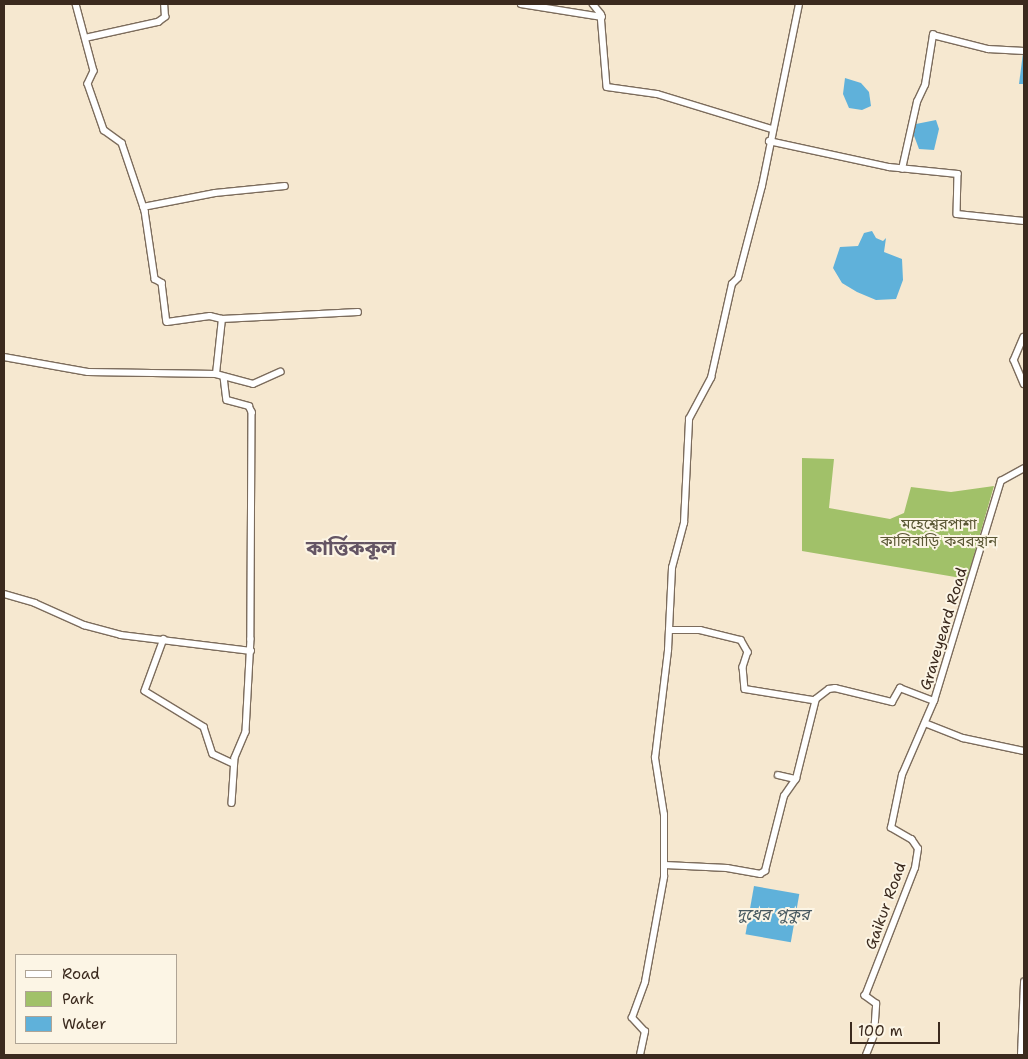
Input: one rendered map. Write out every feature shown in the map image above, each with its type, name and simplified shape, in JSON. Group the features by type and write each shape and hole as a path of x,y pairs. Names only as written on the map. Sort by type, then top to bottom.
{"street":[{"path":"76,4 94,70 88,84 104,130 122,143 143,207 155,279 162,283 167,322 210,316 222,318 358,312"},
{"path":"86,38 158,22 165,17 164,4"},
{"path":"522,4 602,17"},
{"path":"593,4 602,17 608,87 657,94 772,129"},
{"path":"640,1055 645,1032 632,1018 645,982 665,865 664,815 655,758 669,630 672,568 684,523 688,419 711,378 732,284 738,278 762,186 769,141 799,4"},
{"path":"902,169 917,102 925,85 933,35 988,49 1024,51"},
{"path":"769,141 798,150 902,169 958,174 957,214 1024,221"},
{"path":"143,207 215,192 285,186"},
{"path":"216,374 222,318"},
{"path":"1024,337 1014,360 1024,384"},
{"path":"4,357 88,372 216,374 253,384 280,372"},
{"path":"224,377 227,400 248,406 252,412 251,651 246,732 234,764 232,803"},
{"name":"Graveyeard Road","path":"924,722 934,701 968,599 998,487 1001,481 1024,468"},
{"path":"4,594 34,603 84,625 121,635 251,651"},
{"path":"669,630 700,630 741,640 748,652 743,667 745,689 812,700"},
{"path":"164,639 145,691 204,727 213,754 234,764"},
{"path":"665,865 727,868 760,874 768,862 784,796 796,779 816,699 829,689 835,688 892,702 900,688 934,701"},
{"path":"924,722 963,738 1024,751"},
{"name":"Gaikur Road","path":"866,1055 874,1035 876,1004 866,996 917,858 918,849 912,840 891,828 902,775 924,722"},
{"path":"778,775 796,779"},
{"path":"1021,1055 1024,982"}],"green space":[{"name":"মহেশ্বেরপাশা কালিবাড়ি কবরস্থান","path":"802,458 834,459 829,508 890,519 904,513 911,487 951,492 994,486 967,579 802,551"}],"water":[{"path":"1023,53 1024,84 1019,84"},
{"path":"845,78 861,83 869,92 871,106 862,110 849,108 843,94"},
{"path":"936,120 939,129 934,150 919,149 913,133 916,124"},
{"path":"872,231 876,238 883,241 886,238 884,252 902,259 903,280 896,299 876,300 857,292 842,283 833,268 840,247 858,246 864,233"},
{"name":"দুধের পুকুর","path":"754,886 799,894 791,942 745,934"}],"district":[{"name":"কার্ত্তিককূল","path":"351,548"}]}
